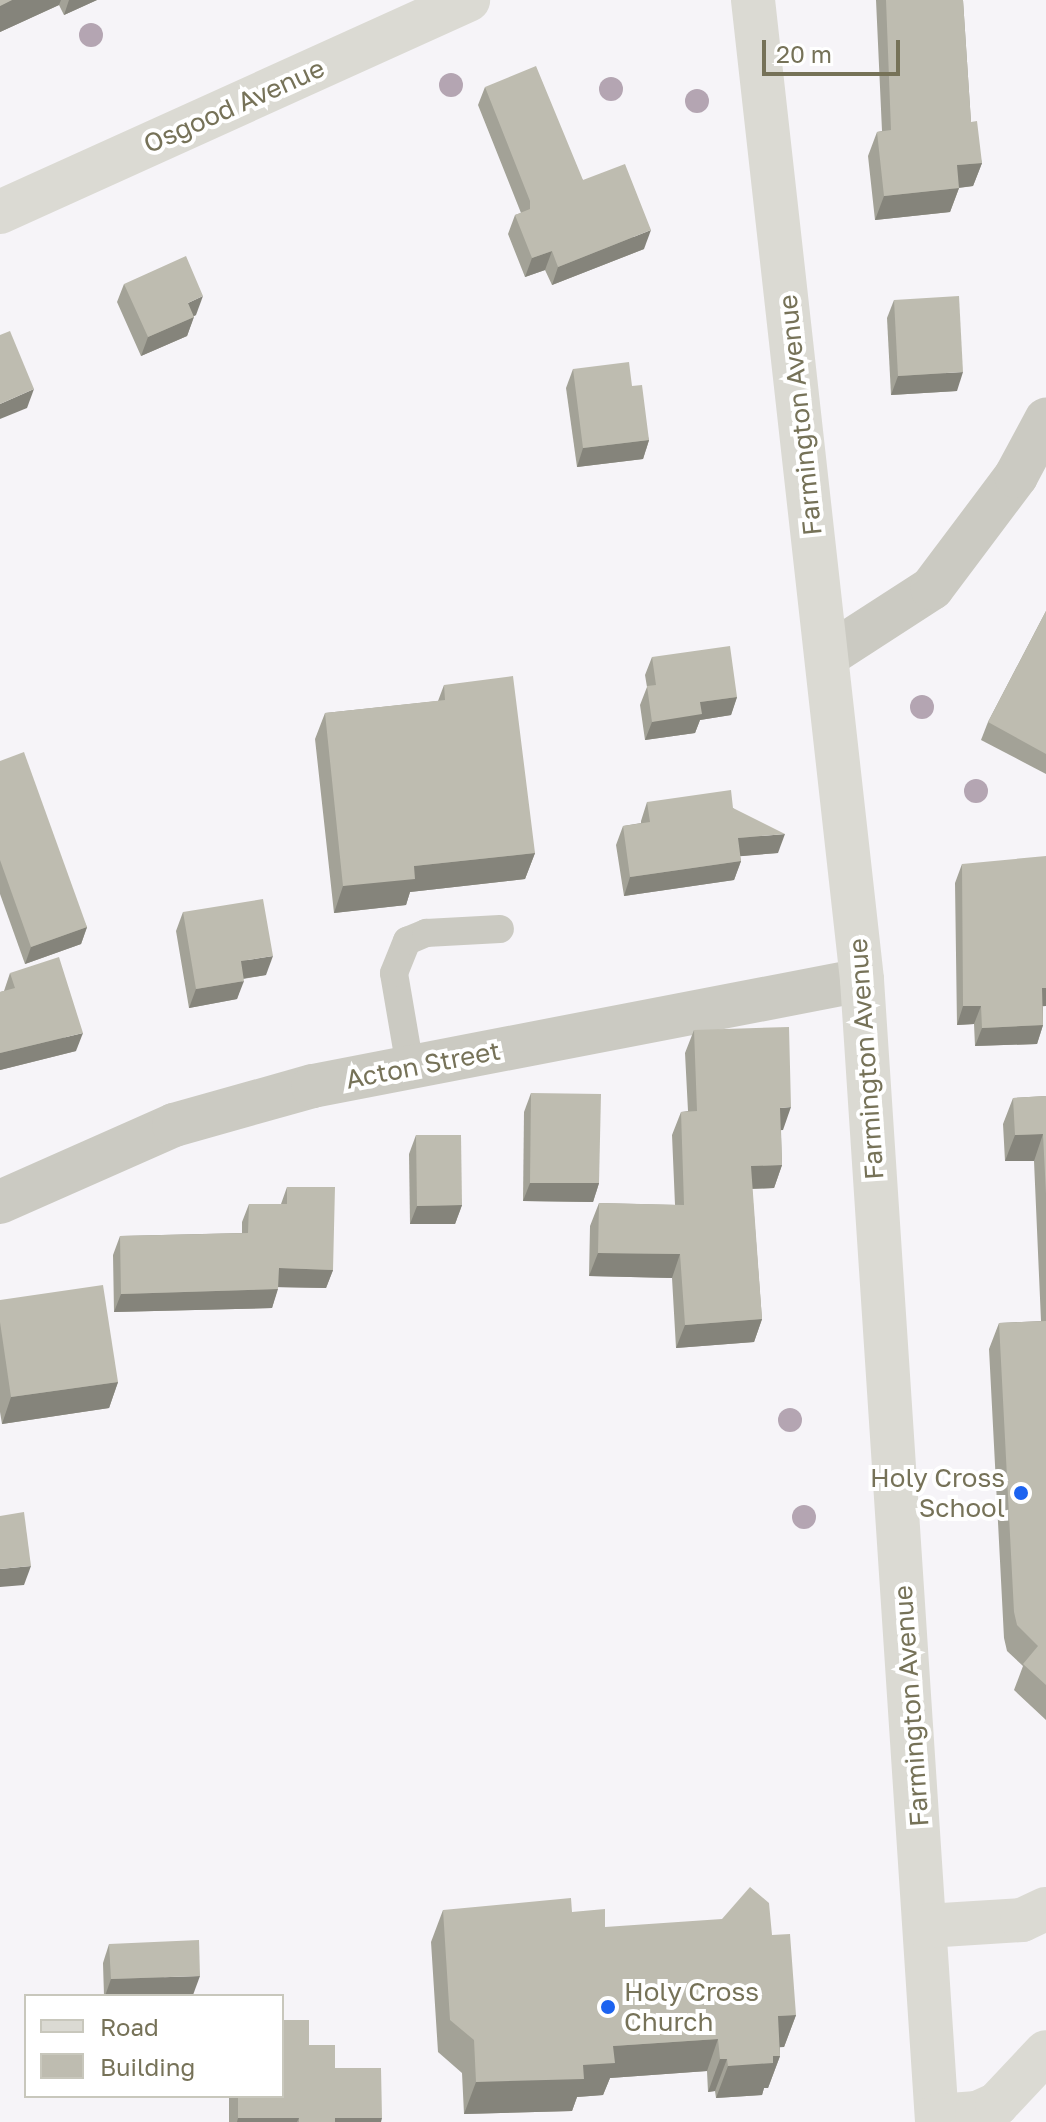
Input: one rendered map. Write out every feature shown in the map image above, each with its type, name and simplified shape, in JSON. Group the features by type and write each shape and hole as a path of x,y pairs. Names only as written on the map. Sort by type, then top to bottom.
{"main road":[{"name":"Osgood Avenue","path":"0,212 468,0"},
{"name":"Farmington Avenue","path":"753,0 862,980 937,2119"},
{"path":"926,1926 1022,1920 1046,1909"},
{"path":"937,2119 977,2113 997,2104 1046,2052"}],"street":[{"path":"827,656 932,588 1016,476 1046,420"},
{"name":"Acton Street","path":"0,1202 174,1125 313,1086 862,980"}],"lane":[{"path":"410,1067 394,973 407,941 426,933 500,929"}],"building":[{"path":"886,0 963,0 971,122 977,121 982,163 957,165 959,188 884,196 877,132 891,130"},
{"path":"536,66 583,180 625,164 651,230 558,267 552,251 532,258 515,215 530,209 530,201 485,87"},
{"path":"186,256 203,296 188,303 194,317 148,337 124,284"},
{"path":"959,296 963,372 898,376 894,300"},
{"path":"10,331 34,389 0,404 0,335"},
{"path":"629,362 632,386 642,385 649,440 583,448 573,369"},
{"path":"1046,611 1046,754 988,722"},
{"path":"730,646 737,697 700,702 702,714 652,722 647,686 656,685 652,657"},
{"path":"513,676 535,853 414,866 415,879 343,886 325,713 445,700 444,685"},
{"path":"24,752 87,927 31,947 0,860 0,761"},
{"path":"731,790 733,808 785,834 738,838 741,861 630,877 623,826 650,822 647,802"},
{"path":"1046,856 1043,1025 982,1028 981,1006 963,1006 962,864"},
{"path":"263,899 273,956 241,961 244,981 196,989 183,912"},
{"path":"59,957 83,1033 0,1053 0,992 15,988 10,973"},
{"path":"789,1027 791,1107 780,1108 782,1165 751,1166 762,1319 685,1325 680,1254 598,1253 599,1203 684,1205 681,1112 697,1111 694,1030"},
{"path":"531,1093 601,1094 599,1183 530,1183"},
{"path":"1046,1096 1046,1194 1043,1134 1015,1135 1013,1098"},
{"path":"416,1135 461,1135 462,1205 417,1206"},
{"path":"287,1187 335,1187 333,1270 279,1268 278,1289 121,1294 120,1236 248,1233 249,1204 287,1204"},
{"path":"103,1285 118,1382 11,1397 0,1322 0,1300"},
{"name":"Holy Cross School","path":"1046,1321 1046,1685 1023,1664 1038,1646 1017,1625 1014,1612 999,1323"},
{"path":"24,1512 31,1566 0,1569 0,1516"},
{"name":"Holy Cross Church","path":"750,1887 769,1903 772,1935 790,1934 796,2015 778,2016 780,2056 773,2056 773,2063 728,2066 727,2059 720,2059 718,2039 613,2046 615,2063 583,2065 584,2079 476,2082 474,2040 450,2020 443,1910 571,1898 572,1912 605,1909 605,1927 722,1919"},
{"path":"199,1940 200,1976 111,1979 109,1944"},
{"path":"284,2020 309,2020 309,2045 335,2045 335,2068 381,2068 382,2118 299,2122 299,2118 238,2118 238,2098 284,2098"}],"place":[{"name":"Holy Cross School","path":"1021,1493"},
{"name":"Holy Cross Church","path":"608,2007"}]}
